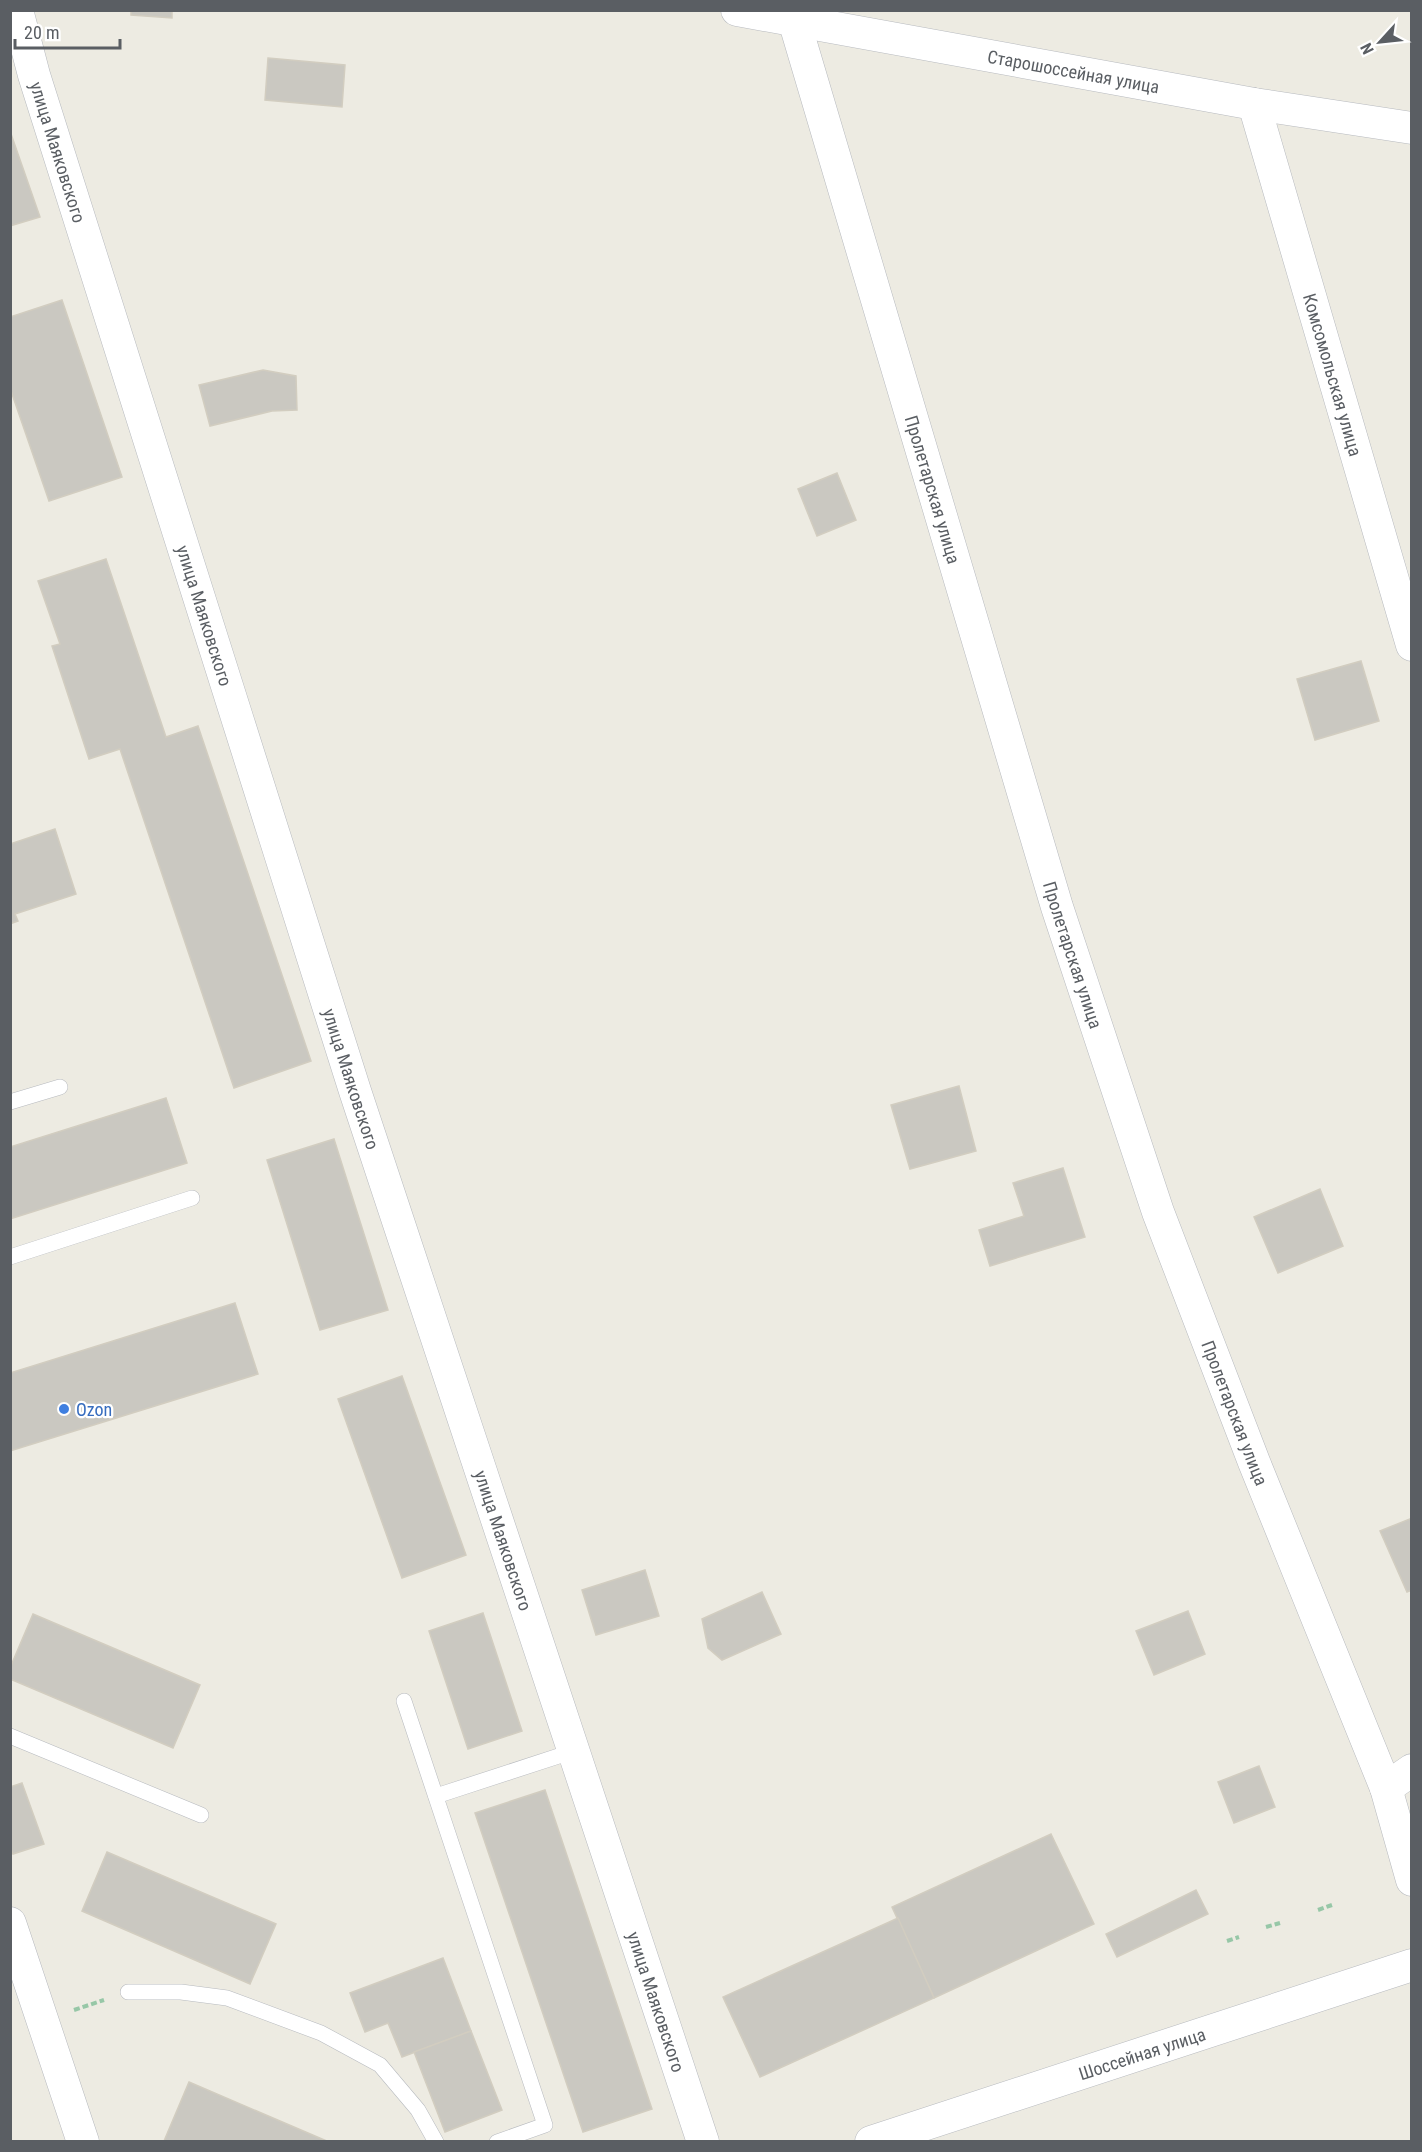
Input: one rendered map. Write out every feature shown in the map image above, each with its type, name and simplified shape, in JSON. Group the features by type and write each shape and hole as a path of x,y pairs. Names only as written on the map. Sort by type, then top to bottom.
{"street":[{"name":"улица Маяковского","path":"17,10 34,75 355,1091 703,2142"},
{"name":"Старошоссейная улица","path":"737,10 792,15 1254,104 1412,128"},
{"name":"Пролетарская улица","path":"792,15 1054,895 1158,1212 1254,1462 1386,1788 1412,1880"},
{"name":"Комсомольская улица","path":"1254,104 1412,645"},
{"path":"1386,1788 1412,1770"},
{"path":"10,1923 83,2142"},
{"name":"Шоссейная улица","path":"871,2142 1412,1965"}],"lane":[{"path":"10,1102 60,1087"},
{"path":"10,1257 192,1198"},
{"path":"404,1701 545,2125 497,2142"},
{"path":"10,1736 201,1815"},
{"path":"436,1796 574,1751"},
{"path":"128,1992 181,1992 227,1998 321,2033 380,2065 418,2110 436,2142"}],"path":[{"path":"1318,1910 1332,1905"},
{"path":"1266,1927 1280,1923"},
{"path":"1227,1941 1239,1937"},
{"path":"41,2020 128,1992"}],"building":[{"path":"131,10 172,10 172,18 131,15"},
{"path":"268,58 345,65 342,107 265,100"},
{"path":"10,131 40,217 10,226"},
{"path":"62,300 122,477 49,501 10,388 10,317"},
{"path":"263,370 296,376 297,410 272,411 210,426 199,385"},
{"path":"837,473 856,520 817,536 798,489"},
{"path":"106,559 166,737 198,726 311,1061 234,1088 120,749 89,759 52,646 60,644 38,581"},
{"path":"1361,661 1379,721 1315,740 1297,679"},
{"path":"55,829 76,894 15,914 18,921 10,924 10,844"},
{"path":"959,1086 976,1151 910,1169 891,1105"},
{"path":"166,1098 187,1163 10,1219 10,1147"},
{"path":"334,1139 388,1310 320,1330 267,1160"},
{"path":"1063,1168 1085,1237 990,1266 979,1230 1024,1216 1013,1183"},
{"path":"1320,1189 1343,1246 1278,1273 1254,1217"},
{"path":"235,1303 258,1374 10,1451 10,1373"},
{"path":"402,1376 466,1555 402,1578 338,1399"},
{"path":"1412,1518 1412,1590 1407,1592 1380,1531"},
{"path":"645,1570 659,1616 596,1635 582,1590"},
{"path":"762,1592 781,1634 722,1660 708,1648 702,1619"},
{"path":"1188,1611 1205,1654 1154,1675 1136,1631"},
{"path":"483,1613 522,1731 468,1749 429,1631"},
{"path":"33,1614 200,1685 173,1748 10,1679 10,1668"},
{"path":"1259,1766 1275,1807 1234,1823 1218,1782"},
{"path":"22,1783 44,1844 13,1854 10,1847 10,1787"},
{"path":"545,1790 652,2109 583,2132 475,1813"},
{"path":"1051,1834 1094,1924 934,1998 892,1907"},
{"path":"107,1852 276,1924 250,1984 82,1911"},
{"path":"1196,1890 1208,1914 1117,1957 1106,1934"},
{"path":"898,1918 934,1998 760,2077 723,1997"},
{"path":"443,1958 471,2031 402,2057 388,2023 365,2032 350,1993"},
{"path":"471,2031 502,2110 445,2132 414,2052"},
{"path":"189,2082 329,2142 164,2141"}],"place":[{"name":"Ozon","path":"64,1409"}]}
